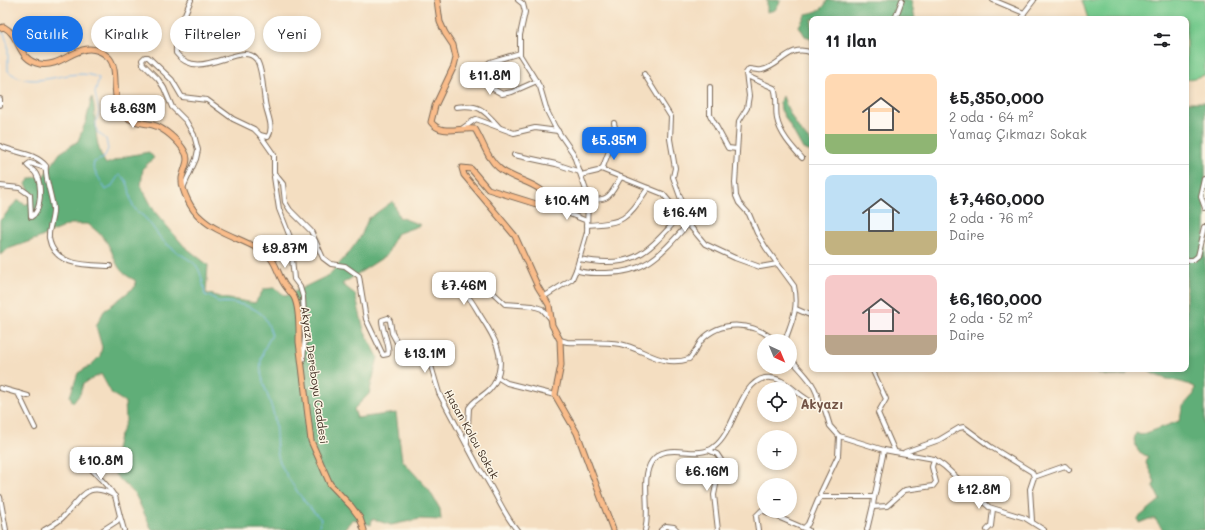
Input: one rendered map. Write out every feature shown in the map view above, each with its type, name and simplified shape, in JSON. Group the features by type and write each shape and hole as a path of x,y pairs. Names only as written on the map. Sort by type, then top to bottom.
{"main road":[{"path":"437,0 440,22 453,45 456,58 454,66 435,106 431,122 440,130 463,128 474,129 491,160 498,168 509,176 527,182 541,191 548,198 552,206 546,208 530,201 488,189 471,169 462,168 464,175 515,236 538,287 545,296 549,306 552,325 560,340 561,365 555,395 577,433 613,530"},
{"path":"0,28 4,27 10,31 22,54 30,61 41,65 53,62 82,50 90,49 100,51 109,57 114,65 118,107 124,115 130,119 162,129 184,150 187,158 182,179 183,188"},
{"name":"Akyazı Dereboyu Caddesi","path":"183,188 187,198 200,218 229,235 267,254 275,262 283,282 294,298 299,326 311,441 318,460 330,484 356,512 364,530"}],"street":[{"path":"191,0 181,26 176,45 176,53 186,64 195,65 209,63 241,54 249,55 255,58 260,68 263,92 271,128 268,137 260,135"},
{"path":"518,0 522,4 525,12 520,35 520,53 537,81 545,100 547,111 573,153 581,173 588,199 587,232 576,270 572,279 545,296"},
{"path":"896,16 902,0"},
{"path":"993,0 1024,14 1034,0"},
{"path":"787,334 797,306 794,286 777,264 757,233 749,214 739,203 735,183 739,121 747,108 749,96 746,73 749,69 762,70 791,53 802,50 809,52"},
{"path":"520,53 490,62 481,70 480,77 489,86 502,94 512,92 537,81"},
{"path":"183,188 196,160 198,150 194,135 186,121 172,108 164,88 158,79 143,64 143,59 148,57 172,80 182,97 207,100 233,119 254,129 260,135 274,156 274,173 279,209 290,237 294,279 300,287 303,297 305,337 302,364"},
{"path":"579,259 601,262 636,259 654,245 683,217 682,202 673,177 675,168 670,139 671,117 644,74"},
{"path":"747,76 774,88 777,95 777,120 781,131 802,158"},
{"path":"710,87 710,115 728,148 737,149"},
{"path":"0,99 0,105"},
{"path":"456,107 477,106 486,112 501,129"},
{"path":"463,128 476,119 514,133 535,128 558,131"},
{"path":"601,169 616,132 614,123"},
{"path":"0,146 34,157 43,162 54,210 49,238 54,250 60,257 69,262 110,266"},
{"path":"514,155 556,164 581,173 601,169 663,194 705,244 735,258 760,267 777,264"},
{"path":"0,186 20,188 30,195 31,217 35,215 39,204 39,188 36,174 27,165 30,163 45,168"},
{"name":"Hasan Kolcu Sokak","path":"274,173 283,184 285,202 290,210 311,231 323,258 331,264 345,266 358,276 366,319 383,355 388,354 389,350 382,329 382,320 388,318 392,333 398,344 404,350 422,354 429,359 439,393 479,468 486,477 510,522 516,530"},
{"path":"588,199 601,200 607,197 621,177"},
{"path":"1205,179 1201,197 1205,208"},
{"path":"552,206 587,223 619,221 634,208 648,188"},
{"path":"576,270 583,273 611,273 638,269 659,256 688,224"},
{"path":"1189,260 1193,260 1198,256 1205,227"},
{"path":"467,444 469,408 472,403 486,394 497,376 501,363 495,338 468,298 455,285 482,286 489,289 505,304 533,306 542,309 551,320"},
{"path":"796,309 809,315"},
{"path":"560,340 567,342 610,343 622,345 662,360 672,362 689,359 701,342 713,332 725,326 738,325 753,327 766,334"},
{"path":"797,366 812,384 818,398 818,402 825,410 830,426 839,436 884,450 934,459 944,466 981,502 993,509 1032,521 1044,530"},
{"path":"873,372 886,399 878,413 895,452"},
{"path":"497,376 507,383 555,395"},
{"path":"645,530 648,473 651,462 658,454 664,451 688,452 713,448 727,434 741,402 751,387 758,380 767,378 780,381 791,386 811,402 818,402"},
{"path":"0,388 28,396"},
{"path":"18,393 35,428"},
{"path":"903,453 939,440 959,428 964,427 991,447 1032,472 1034,477 1030,489 1032,521"},
{"path":"780,518 806,529 818,500 821,497 820,494 838,456 839,436"},
{"path":"708,450 717,454 721,460 714,495 718,530"},
{"path":"867,530 884,450"},
{"path":"80,456 91,471 115,496 124,530"},
{"path":"873,507 887,506 905,490 933,486 936,482 932,467 934,459"},
{"path":"1034,477 1065,466 1069,470"},
{"path":"44,530 64,515 82,494 91,490 101,489 115,496"},
{"path":"0,497 1,518 5,529"},
{"path":"821,497 874,497 873,507"},
{"path":"987,530 991,526 993,509"},
{"path":"757,515 758,530"},
{"path":"103,530 117,521 120,516"},
{"path":"661,530 666,526 677,530"}],"green space":[{"path":"767,0 781,0 775,10 767,12"},
{"path":"827,0 911,0 914,16 809,16 809,37 805,36 799,26 806,14 819,10"},
{"path":"1082,0 1205,0 1205,75 1189,79 1189,16 1087,16"},
{"path":"783,96 794,122 809,140 809,151 803,149 781,110 780,102"},
{"path":"92,97 97,140 106,164 127,156 149,152 154,158 143,168 141,186 155,212 184,246 208,265 206,293 223,298 255,303 264,289 274,288 286,296 329,275 348,254 361,236 368,219 393,201 399,217 421,225 396,234 387,255 342,284 355,294 364,330 378,357 369,394 354,409 357,418 396,413 402,460 429,490 440,509 441,520 420,519 391,525 372,519 371,525 353,519 343,530 152,530 135,494 115,475 115,455 118,440 126,421 125,402 112,394 101,374 83,384 80,394 73,403 70,396 78,373 91,365 100,356 102,347 96,326 104,311 136,286 135,280 119,268 106,241 88,224 70,224 39,238 8,249 0,255 0,220 19,200 25,205 30,202 30,192 26,184 28,181 33,178 43,177 60,153 78,141 86,121"},
{"path":"1189,102 1205,102 1205,530 1163,530 1155,519 1149,519 1139,523 1138,518 1160,500 1153,486 1155,482 1146,463 1148,457 1138,451 1134,440 1136,433 1141,435 1179,421 1183,406 1194,394 1195,387 1150,372 1189,372"},
{"path":"1095,372 1128,372 1126,375 1112,376"}],"waterway":[{"path":"0,33 4,33 8,45 8,71 18,77 30,80 41,80 76,74 99,78 95,93 99,112 96,122 97,132 106,139 108,149 104,158 94,162 93,168 106,190 111,187 119,175 124,178 127,182 132,202 137,211 145,218 165,242 190,260 198,268 205,295 214,298 218,303 234,303 256,310 268,323 272,335 263,353 261,368 264,384 274,414 278,457 283,469 298,492 321,519 318,530"}],"district":[{"name":"Akyazı","path":"822,403"}]}
